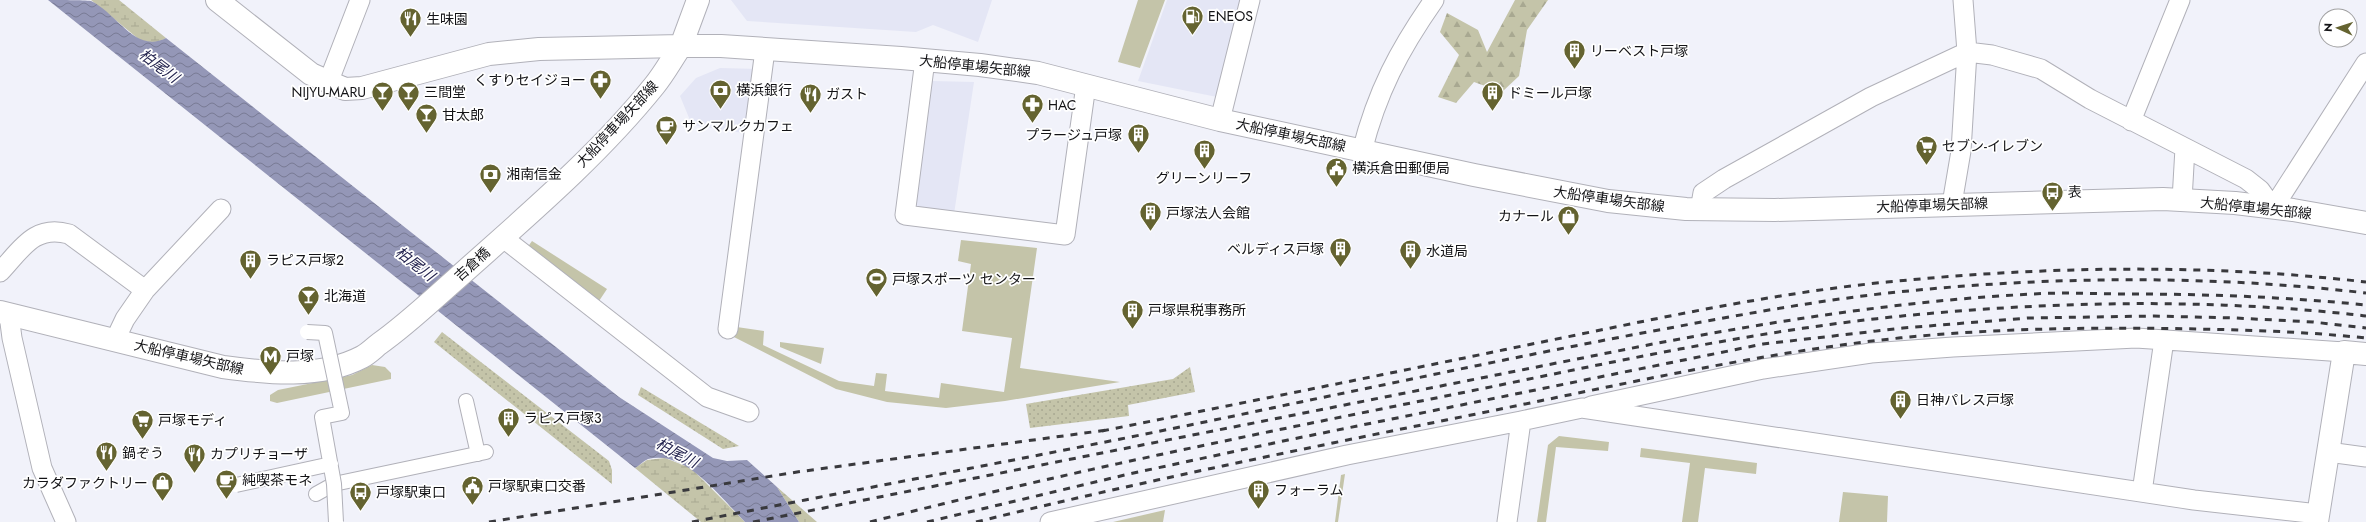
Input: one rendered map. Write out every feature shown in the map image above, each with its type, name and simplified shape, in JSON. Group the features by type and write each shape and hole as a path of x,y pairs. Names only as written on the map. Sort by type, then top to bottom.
{"main road":[{"path":"217,0 305,70 328,83 345,89 362,88 496,54 539,49 681,46 698,0"},
{"name":"大船停車場矢部線","path":"499,240 612,134 655,86 681,46 925,60 1038,73 1220,120 1362,151 1608,201 1700,210 1775,210 1952,204 2182,200 2273,208 2366,223"},
{"name":"吉倉橋","path":"413,317 499,240"},
{"name":"大船停車場矢部線","path":"5,313 230,368 279,373 307,371 339,365 362,357 413,317"},
{"path":"2318,518 2344,352 2366,354"}],"street":[{"path":"328,83 360,0"},
{"path":"1220,120 1250,0"},
{"path":"1362,151 1372,112 1391,68 1412,31 1434,0"},
{"path":"1952,204 1961,151 1967,52 1963,0"},
{"path":"2130,121 2180,0"},
{"path":"728,329 765,50"},
{"path":"1700,210 1703,193 1724,178 1871,97 1967,52 1992,55 2041,68 2130,121 2246,179 2260,190 2273,208 2366,63"},
{"path":"925,60 905,215 1065,236 1086,85"},
{"path":"2182,200 2185,148"},
{"path":"115,340 125,319 145,290 221,209"},
{"path":"0,272 32,237 44,232 56,230 68,234 145,290"},
{"path":"499,240 707,396 749,412"},
{"path":"5,313 42,468 66,522"},
{"path":"307,332 325,333 342,413 322,418 334,484 336,522"},
{"path":"1050,522 1347,455 1521,421 1763,369 1871,354 2037,342 2136,338 2344,352"},
{"path":"2142,492 2164,340"},
{"path":"316,494 334,484 482,453 466,401"},
{"path":"1582,408 2318,518"},
{"path":"1507,522 1521,421"},
{"path":"2328,452 2366,457"},
{"path":"236,485 331,464"}],"shaded area":[{"path":"731,0 992,0 978,42 933,25 916,32 747,21"},
{"name":"ENEOS","path":"1167,0 1241,0 1217,97 1138,81"},
{"name":"横浜銀行","path":"720,68 759,69 750,134 692,125 680,96 696,78"},
{"path":"932,81 974,82 954,214 915,209 927,85"}],"green space":[{"path":"91,0 119,0 166,38 157,43 141,41"},
{"path":"1138,0 1165,0 1140,68 1118,62"},
{"path":"1515,0 1548,0 1527,30 1519,76 1502,92 1474,82 1456,103 1438,97 1459,55 1440,32 1447,13 1478,30 1487,52"},
{"path":"961,240 1037,248 1020,368 1120,382 1005,401 946,408 887,402 836,389 730,335 730,326 764,331 763,345 839,381 874,386 876,373 887,374 885,391 939,398 941,383 1004,392 1012,338 962,331 971,264 958,261"},
{"path":"532,241 607,289 597,304 527,248"},
{"path":"442,332 609,461 612,470 612,484 434,342"},
{"path":"780,342 824,348 821,364 780,347"},
{"path":"372,365 385,367 391,373 391,379 277,403 270,401 270,395 278,390 352,375"},
{"path":"1190,367 1195,392 1128,405 1129,416 1030,428 1026,404 1173,379"},
{"path":"641,387 739,446 723,449 638,395"},
{"path":"1559,436 1609,442 1608,451 1556,447 1546,522 1537,522 1548,445"},
{"path":"1641,448 1757,463 1756,474 1705,468 1698,522 1682,522 1690,463 1640,457"},
{"path":"665,458 691,468 745,522 701,522 635,468 647,460"},
{"path":"1345,474 1338,522 1335,522 1341,475"},
{"path":"777,487 817,522 799,522"},
{"path":"1843,492 1888,496 1887,522 1839,522"},
{"path":"1165,510 1163,522 1113,522"}],"water":[{"name":"柏尾川","path":"48,0 91,1 127,30 145,41 155,41 166,38 619,397 713,458 727,461 747,460 777,487 799,522 745,522 702,478 689,468 676,461 662,458 648,459 635,468"}],"railway":[{"path":"1102,431 1716,307 1852,286 2014,272 2132,269 2250,272 2366,282"},
{"path":"692,522 1138,436 1593,342 1832,300 1898,292 2014,283 2132,280 2250,283 2366,293"},
{"path":"753,522 1658,343 1751,326 1845,312 1940,301 2057,293 2247,296 2366,305"},
{"path":"870,522 1014,487 1305,424 1675,350 1788,330 1845,322 2017,307 2134,304 2250,306 2366,316"},
{"path":"927,522 1129,474 1288,440 1763,344 1903,328 2028,318 2154,316 2236,318 2313,322 2366,328"},
{"path":"976,522 1165,478 1354,439 1689,371 1846,344 1973,332 2085,328 2217,329 2323,334 2366,338"},
{"path":"489,522 797,472 1107,430"}],"place":[{"name":"ENEOS","path":"1193,36"},
{"name":"生味園","path":"410,38"},
{"name":"リーベスト戸塚","path":"1574,70"},
{"name":"くすりセイジョー","path":"601,100"},
{"name":"横浜銀行","path":"720,110"},
{"name":"NIJYU-MARU","path":"382,112"},
{"name":"三間堂","path":"408,112"},
{"name":"ドミール戸塚","path":"1493,112"},
{"name":"ガスト","path":"811,114"},
{"name":"HAC","path":"1033,124"},
{"name":"甘太郎","path":"426,134"},
{"name":"サンマルクカフェ","path":"666,146"},
{"name":"プラージュ戸塚","path":"1138,154"},
{"name":"セブン-イレブン","path":"1927,166"},
{"name":"グリーンリーフ","path":"1204,170"},
{"name":"横浜倉田郵便局","path":"1337,188"},
{"name":"湘南信金","path":"490,194"},
{"name":"表","path":"2053,212"},
{"name":"戸塚法人会館","path":"1151,232"},
{"name":"カナール","path":"1569,236"},
{"name":"ベルディス戸塚","path":"1340,268"},
{"name":"水道局","path":"1411,270"},
{"name":"ラピス戸塚2","path":"250,280"},
{"name":"戸塚スポーツ センター","path":"876,298"},
{"name":"北海道","path":"308,316"},
{"name":"戸塚県税事務所","path":"1133,330"},
{"name":"戸塚","path":"270,376"},
{"name":"日神パレス戸塚","path":"1901,420"},
{"name":"ラピス戸塚3","path":"509,438"},
{"name":"戸塚モディ","path":"143,440"},
{"name":"鍋ぞう","path":"107,472"},
{"name":"カプリチョーザ","path":"195,474"},
{"name":"純喫茶モネ","path":"226,500"},
{"name":"カラダファクトリー","path":"163,502"},
{"name":"戸塚駅東口交番","path":"473,506"},
{"name":"フォーラム","path":"1259,510"},
{"name":"戸塚駅東口","path":"361,512"}]}
